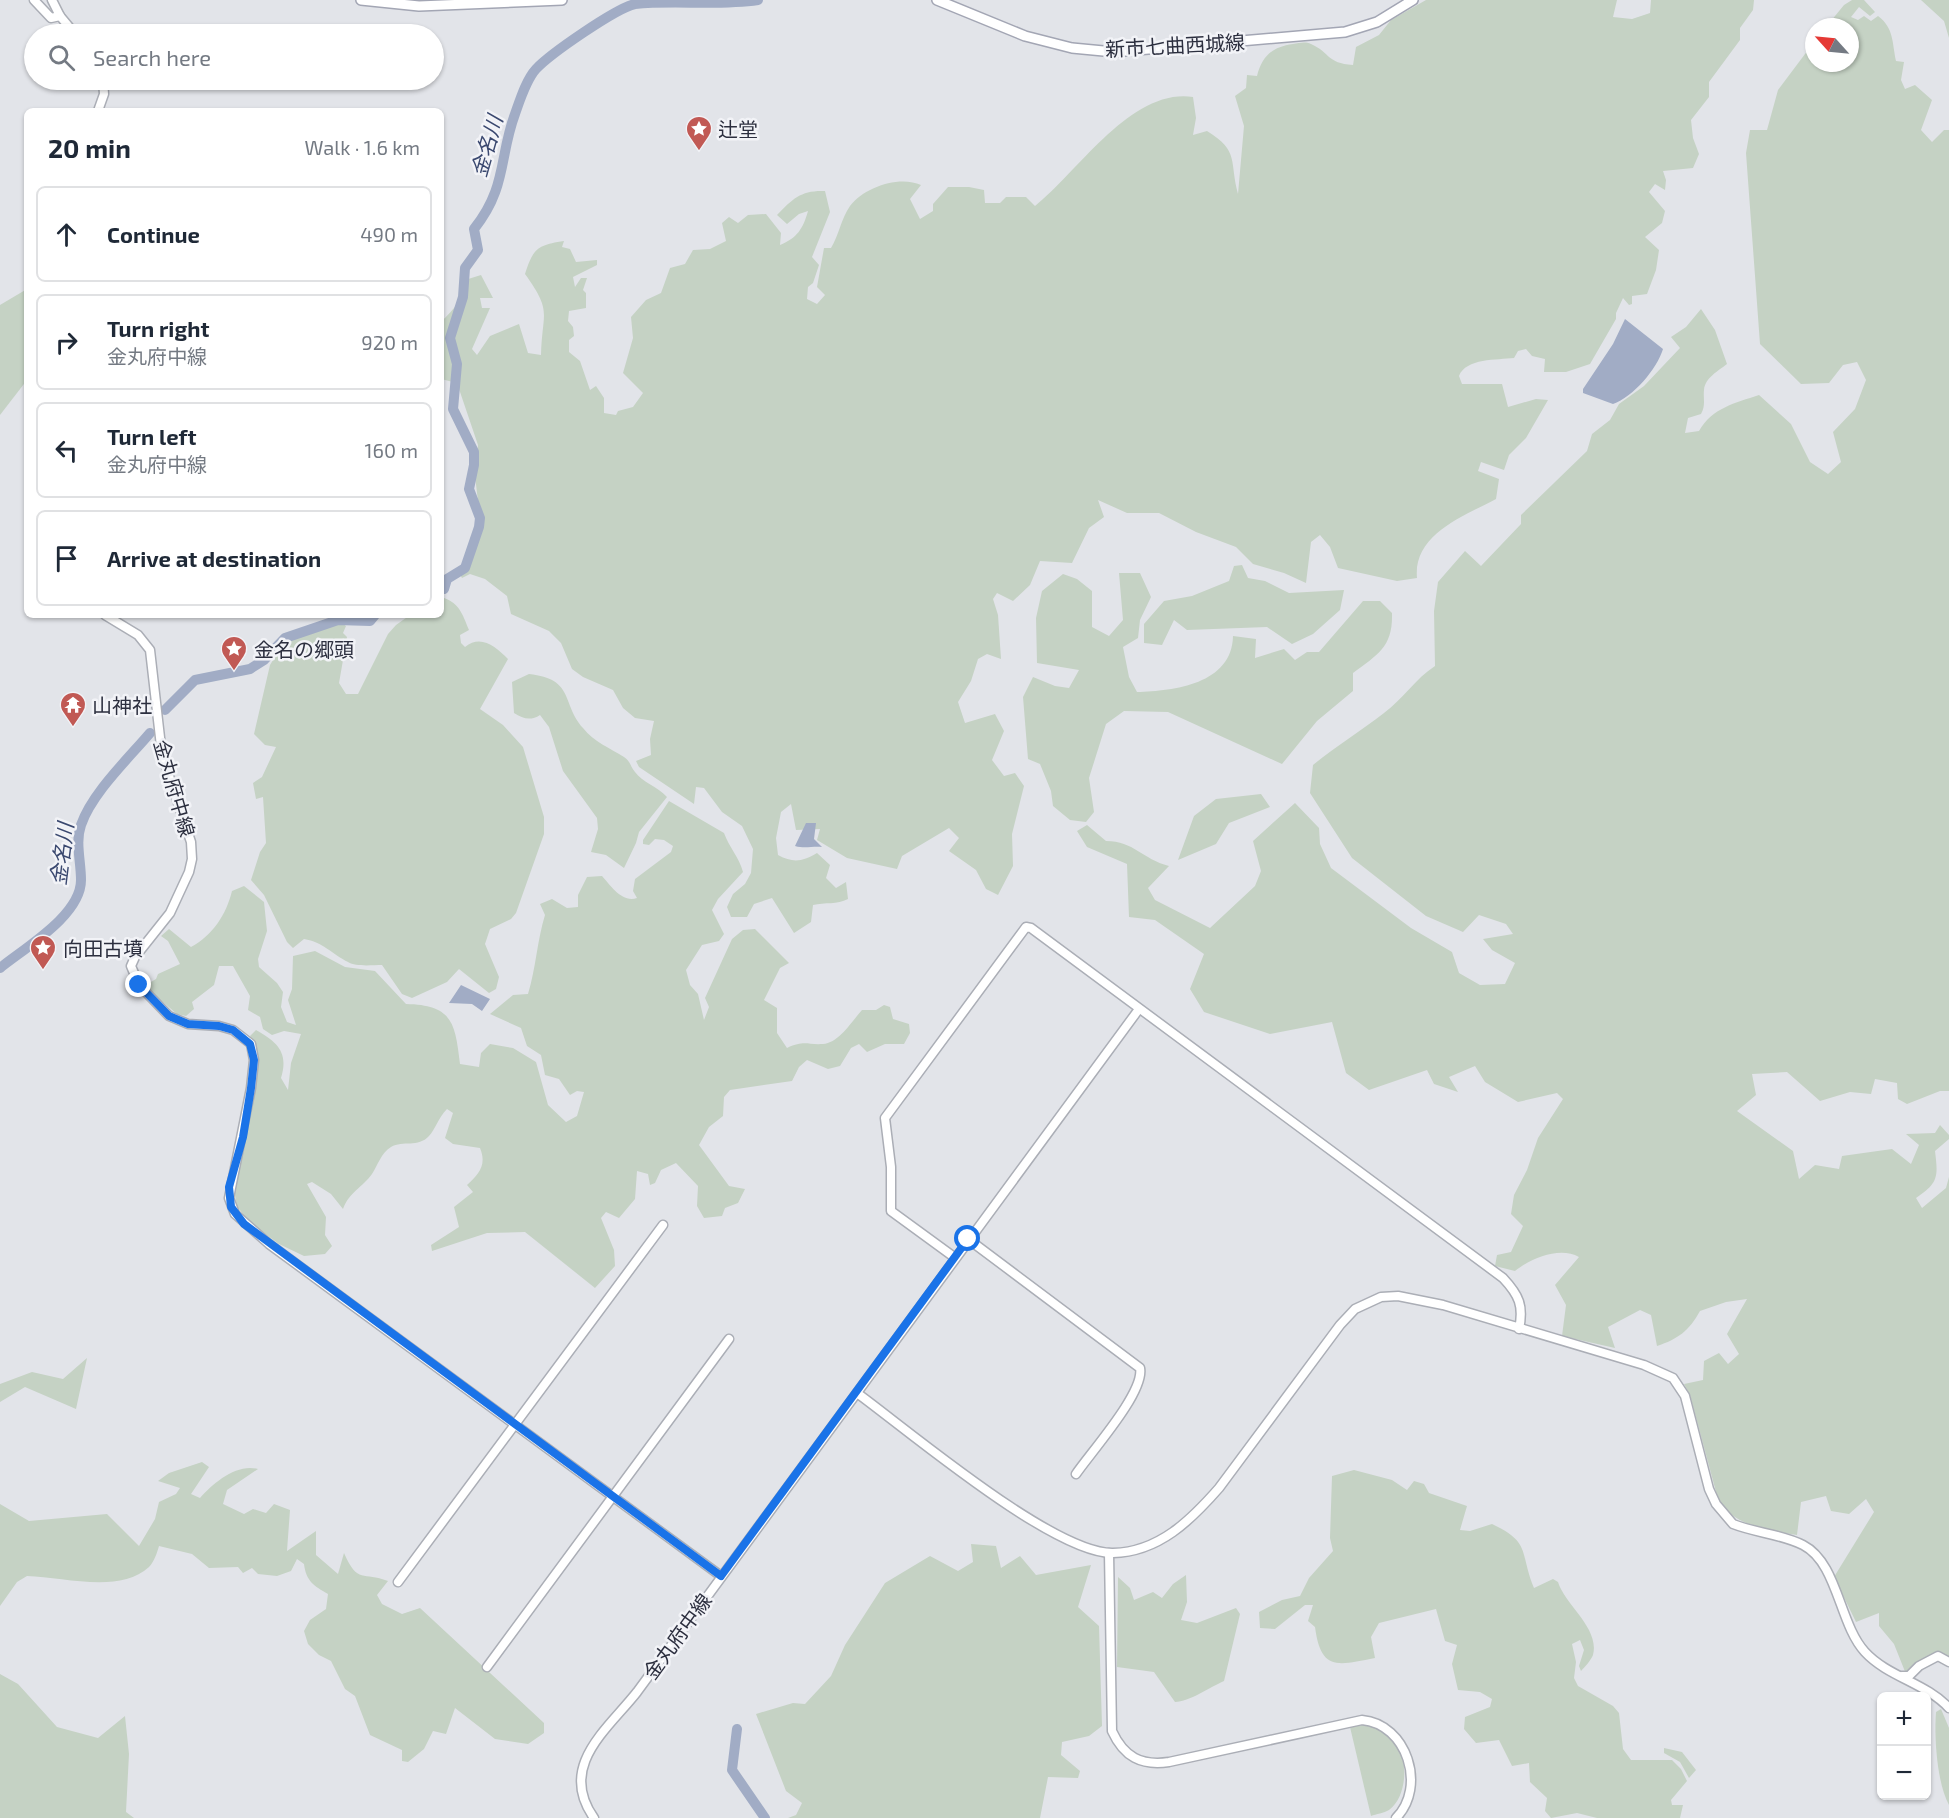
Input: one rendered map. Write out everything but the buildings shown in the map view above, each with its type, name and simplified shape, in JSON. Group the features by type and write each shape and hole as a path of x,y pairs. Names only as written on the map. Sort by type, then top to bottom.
{"main road":[{"path":"361,0 419,6 562,0"},
{"name":"新市七曲西城線","path":"937,0 1034,38 1072,48 1114,52 1345,32 1377,22 1413,0"}],"street":[{"path":"34,0 51,18 60,16"},
{"path":"52,0 67,24"},
{"path":"99,108 104,90"},
{"name":"金丸府中線","path":"110,618 138,635 150,650 162,755 192,851 189,872 170,914 135,957 131,966 139,985 169,1016 188,1024 219,1026 233,1030 250,1044 254,1060 251,1088 243,1137 229,1187 229,1198 235,1215 278,1250 721,1576 619,1715 588,1749 584,1762 582,1785 585,1801 594,1818"},
{"path":"954,1257 891,1211 891,1167 885,1118 1026,927 1031,928 1503,1278 1516,1291 1522,1305 1519,1329"},
{"path":"721,1576 1139,1009"},
{"path":"398,1582 663,1225"},
{"path":"968,1239 1140,1368 1141,1375 1135,1391 1076,1474"},
{"path":"857,1393 1009,1505 1050,1532 1078,1546 1109,1553 1151,1544 1182,1527 1194,1516 1219,1488 1324,1344 1355,1309 1381,1297 1398,1296 1443,1305 1644,1365 1673,1378 1685,1396 1709,1489 1724,1516 1733,1524 1806,1546 1819,1559 1828,1573 1858,1644 1878,1664 1948,1707"},
{"path":"487,1667 729,1339"},
{"path":"1109,1553 1112,1731 1119,1745 1129,1756 1154,1764 1169,1762 1362,1720 1371,1721 1392,1731 1398,1739 1408,1766 1411,1780 1409,1798 1396,1818"},
{"path":"1898,1676 1910,1676 1919,1666 1938,1656 1949,1662"}],"green space":[{"path":"1426,0 1617,0 1613,17 1632,19 1650,13 1651,0 1754,0 1753,10 1740,28 1740,40 1709,82 1709,97 1691,120 1693,138 1699,154 1693,168 1663,171 1666,180 1665,190 1655,184 1649,192 1665,211 1662,223 1645,237 1659,250 1656,270 1647,294 1632,296 1632,304 1629,305 1623,298 1616,313 1616,319 1590,364 1566,372 1544,372 1545,359 1532,356 1526,349 1518,351 1514,358 1475,363 1463,370 1459,376 1462,384 1502,384 1508,407 1536,399 1548,400 1526,438 1509,455 1504,470 1481,462 1478,471 1499,479 1496,499 1456,520 1432,538 1423,549 1418,563 1417,578 1397,581 1338,568 1330,547 1320,535 1311,542 1306,583 1284,573 1253,564 1236,547 1196,532 1159,513 1127,513 1098,500 1104,517 1089,528 1072,563 1040,561 1030,585 1013,601 997,593 993,599 998,615 1001,659 987,654 978,659 971,681 958,702 965,723 995,714 1004,731 992,760 1004,776 1015,773 1024,786 1012,834 1013,866 998,895 986,889 976,870 949,851 959,838 949,828 902,856 897,869 847,858 817,840 820,829 796,830 791,804 781,812 776,838 778,855 798,860 817,853 830,865 826,878 836,888 846,882 848,899 813,905 811,922 794,933 772,898 754,904 747,917 731,917 727,907 733,894 745,884 751,873 753,849 742,826 722,812 704,788 696,787 694,804 639,767 636,761 651,755 650,739 654,721 635,718 623,708 613,690 583,677 572,669 561,643 549,631 511,614 507,596 485,579 470,574 462,578 459,573 465,569 473,556 481,526 475,476 478,445 457,383 444,380 444,319 461,298 465,280 481,275 493,298 480,298 482,308 490,308 472,349 477,355 490,336 519,324 528,353 541,355 543,305 525,274 531,259 542,247 564,241 562,247 570,249 576,262 597,260 597,265 573,277 575,287 581,278 587,278 583,290 586,293 586,308 569,311 568,321 573,327 574,336 569,340 569,352 580,361 590,390 596,386 604,398 604,413 616,415 618,411 633,407 643,393 623,373 633,338 631,317 646,300 661,293 670,268 685,264 693,250 710,249 726,241 722,223 729,217 738,223 748,215 766,214 781,233 780,245 798,232 808,211 799,214 787,224 777,215 798,196 825,191 830,212 812,257 819,265 813,283 808,287 807,299 817,304 825,295 817,287 824,248 831,248 850,206 864,193 893,182 903,181 921,185 910,199 920,219 933,211 933,204 948,187 984,190 985,203 1000,203 1006,197 1026,197 1035,206 1127,118 1148,105 1170,98 1193,97 1196,118 1193,135 1207,131 1229,151 1238,194 1244,126 1235,96 1246,88 1247,75 1257,76 1265,58 1279,47 1302,42 1317,47 1333,60 1353,65 1356,47 1379,35 1391,20"},
{"path":"1852,0 1864,0 1875,12 1870,16 1859,7 1851,17 1853,18 1833,18 1844,5"},
{"path":"1921,0 1949,0 1949,38 1944,21"},
{"path":"1864,16 1871,21 1878,16 1887,25 1892,36 1896,61 1904,62 1901,80 1905,89 1915,85 1932,100 1921,130 1932,142 1944,130 1949,130 1949,1091 1940,1091 1907,1104 1898,1099 1897,1083 1875,1079 1871,1094 1850,1092 1820,1101 1787,1072 1752,1074 1756,1095 1737,1111 1793,1151 1799,1179 1815,1165 1839,1169 1842,1156 1892,1149 1911,1164 1919,1145 1906,1134 1935,1133 1940,1125 1949,1135 1949,1139 1935,1151 1937,1167 1933,1183 1916,1198 1922,1208 1946,1188 1949,1177 1949,1659 1938,1653 1906,1674 1894,1644 1879,1626 1879,1613 1856,1622 1834,1577 1874,1512 1866,1499 1849,1514 1831,1511 1826,1496 1801,1502 1797,1535 1765,1529 1745,1522 1719,1503 1690,1395 1684,1384 1703,1380 1704,1361 1719,1353 1728,1364 1739,1354 1727,1334 1747,1299 1726,1302 1700,1311 1692,1324 1682,1333 1657,1346 1651,1315 1640,1310 1608,1327 1615,1348 1562,1336 1566,1305 1555,1285 1579,1257 1555,1253 1537,1258 1515,1271 1495,1266 1497,1255 1511,1252 1523,1226 1511,1214 1514,1195 1527,1170 1538,1138 1563,1099 1557,1093 1518,1102 1485,1082 1475,1066 1449,1077 1458,1092 1434,1084 1427,1070 1369,1090 1346,1073 1332,1022 1270,1034 1204,1012 1190,989 1204,954 1155,920 1129,917 1127,864 1087,847 1077,831 1087,825 1106,841 1124,844 1169,866 1148,888 1155,900 1210,928 1255,886 1261,871 1253,841 1295,803 1319,828 1320,844 1331,868 1411,928 1452,952 1459,973 1480,985 1505,984 1515,963 1492,950 1483,939 1513,934 1506,924 1479,915 1463,932 1426,916 1352,858 1310,793 1313,765 1375,720 1435,666 1434,611 1438,582 1465,551 1481,566 1521,524 1521,515 1587,451 1592,434 1610,420 1619,404 1644,386 1680,348 1671,337 1686,327 1701,309 1715,330 1727,364 1712,375 1707,382 1704,390 1703,411 1701,414 1688,418 1685,433 1699,431 1704,423 1717,412 1759,395 1791,424 1810,462 1828,474 1841,462 1833,432 1855,409 1866,380 1857,362 1843,365 1829,383 1801,384 1760,344 1746,153 1750,130 1767,130 1778,90 1805,54 1805,72 1859,72 1859,19"},
{"path":"24,291 24,384 0,415 0,305"},
{"path":"1242,565 1248,578 1265,581 1289,593 1344,590 1340,610 1313,634 1292,644 1267,627 1187,630 1174,620 1162,645 1144,643 1144,624 1164,601 1192,596 1229,581 1234,566"},
{"path":"1119,573 1140,573 1151,597 1140,620 1138,638 1123,647 1129,677 1137,692 1167,690 1198,682 1212,675 1223,665 1230,652 1233,636 1256,639 1255,658 1284,649 1295,660 1307,652 1319,652 1363,601 1380,601 1392,613 1392,625 1387,642 1382,649 1353,673 1353,691 1317,721 1282,764 1168,712 1124,711 1106,724 1089,778 1094,812 1086,822 1070,820 1053,806 1051,791 1040,764 1028,759 1023,697 1033,677 1055,686 1069,688 1079,670 1037,663 1036,618 1042,591 1063,574 1077,579 1092,591 1092,627 1109,636 1123,620"},
{"path":"444,598 456,605 464,618 469,630 460,635 461,643 465,647 471,643 482,642 498,650 508,659 480,709 503,725 523,747 544,817 544,834 516,913 511,919 490,929 485,944 499,977 496,989 489,993 459,969 447,982 412,998 402,994 382,965 351,964 322,945 304,939 293,948 287,942 264,895 251,880 260,852 266,843 263,797 256,799 253,783 262,777 276,747 265,745 254,734 270,665 286,639 339,621 346,626 343,633 347,637 339,683 346,694 358,694 388,634 406,618 444,618"},
{"path":"529,674 554,681 565,694 576,719 587,733 624,757 638,776 667,797 639,832 624,868 606,855 591,852 598,829 597,818 563,771 549,727 540,715 527,719 514,713 512,682"},
{"path":"1261,794 1270,807 1229,823 1216,844 1178,860 1194,816 1216,799"},
{"path":"669,801 724,833 743,872 718,899 712,910 724,934 719,941 702,945 686,970 690,985 698,994 704,1020 709,1007 705,998 732,939 743,930 755,929 789,963 780,968 764,1000 777,1008 777,1033 787,1048 802,1043 829,1043 840,1036 862,1010 876,1010 884,1005 890,1007 893,1019 909,1024 910,1033 904,1044 885,1044 867,1052 859,1044 851,1048 840,1066 828,1069 807,1060 799,1067 792,1081 730,1090 724,1097 723,1116 709,1127 699,1145 729,1186 745,1189 738,1203 725,1208 722,1216 704,1218 697,1206 698,1186 676,1163 661,1170 655,1183 650,1185 648,1174 637,1171 635,1199 619,1218 606,1212 601,1218 614,1250 615,1266 595,1288 525,1232 487,1233 432,1251 431,1245 459,1227 454,1207 473,1192 467,1185 481,1169 483,1159 480,1148 453,1144 445,1138 453,1113 447,1109 425,1140 391,1147 382,1156 368,1179 352,1194 343,1209 331,1194 312,1182 307,1184 326,1217 325,1235 332,1246 325,1254 304,1256 279,1244 248,1221 237,1206 234,1190 249,1124 257,1072 258,1055 250,1036 256,1030 270,1039 279,1049 283,1061 281,1078 288,1090 291,1063 301,1034 284,1031 272,1035 263,1029 260,1017 248,1010 250,996 233,966 219,966 214,985 192,1002 194,1009 186,1016 177,1014 144,986 156,979 158,974 180,964 168,941 161,936 169,929 191,947 206,937 218,924 232,891 244,886 264,902 267,931 258,959 259,967 277,983 283,992 281,1007 287,1022 296,1025 288,1000 292,989 293,956 315,951 345,967 375,971 406,1004 434,1008 449,1019 456,1037 460,1064 479,1067 481,1053 490,1044 513,1048 536,1062 548,1105 566,1122 577,1116 584,1092 577,1091 570,1095 559,1079 545,1075 541,1055 527,1046 521,1028 490,1014 513,995 528,994 545,915 540,904 552,899 567,908 578,907 578,895 587,877 602,876 622,896 637,898 633,891 635,879 671,852 673,846 664,840 655,839 649,845 643,844 643,840"},
{"path":"87,1358 76,1409 25,1387 0,1402 0,1384 32,1372 63,1379"},
{"path":"202,1462 209,1467 191,1494 200,1498 212,1486 234,1472 250,1468 258,1469 227,1490 223,1504 244,1514 253,1509 266,1513 274,1504 290,1510 287,1551 316,1531 316,1555 338,1574 344,1553 357,1573 388,1581 377,1595 382,1604 402,1614 420,1608 544,1723 544,1733 528,1744 495,1739 455,1708 446,1734 433,1731 424,1749 408,1762 402,1761 402,1750 370,1735 355,1696 345,1689 331,1661 319,1655 308,1644 304,1631 310,1620 326,1609 328,1594 312,1582 304,1564 297,1559 291,1571 277,1576 258,1574 252,1568 243,1573 238,1567 209,1568 192,1554 159,1546 151,1565 137,1575 107,1582 27,1576 17,1582 0,1606 0,1504 29,1521 107,1514 139,1546 155,1519 159,1502 176,1494 180,1488 158,1481 169,1473"},
{"path":"1354,1470 1392,1480 1407,1490 1414,1481 1424,1484 1429,1493 1467,1506 1460,1530 1470,1531 1492,1524 1519,1543 1534,1588 1553,1579 1558,1582 1567,1599 1587,1626 1594,1645 1592,1657 1581,1671 1579,1666 1584,1650 1580,1640 1572,1644 1576,1662 1574,1678 1578,1686 1613,1706 1619,1713 1623,1749 1631,1760 1672,1760 1681,1769 1687,1781 1671,1800 1672,1805 1683,1805 1680,1818 1597,1818 1577,1813 1551,1818 1545,1811 1547,1798 1530,1782 1529,1763 1512,1766 1499,1740 1476,1743 1464,1729 1465,1717 1490,1707 1492,1699 1480,1692 1458,1690 1452,1664 1457,1645 1445,1641 1436,1609 1379,1623 1371,1637 1375,1658 1351,1662 1333,1662 1322,1652 1315,1627 1308,1621 1313,1605 1305,1605 1275,1629 1260,1628 1259,1612 1282,1600 1300,1596 1309,1578 1333,1551 1330,1538 1332,1476"},
{"path":"971,1544 996,1546 1001,1568 1020,1556 1036,1575 1091,1565 1078,1607 1099,1626 1102,1726 1089,1736 1062,1742 1061,1755 1080,1771 1078,1778 1048,1777 1040,1818 788,1818 796,1815 802,1803 786,1791 756,1714 793,1703 805,1704 831,1676 845,1645 885,1583 930,1556 958,1571 973,1562"},
{"path":"1186,1575 1187,1602 1181,1620 1197,1623 1236,1608 1240,1614 1224,1681 1193,1697 1175,1702 1154,1672 1117,1667 1118,1577 1130,1588 1134,1600 1153,1592 1162,1598 1173,1584"},
{"path":"0,1674 18,1684 57,1727 98,1738 125,1716 129,1754 126,1812 134,1818 0,1818"},
{"path":"1941,1709 1949,1728 1949,1805 1939,1773 1936,1747 1936,1712"},
{"path":"1370,1724 1394,1739 1399,1747 1404,1766 1403,1786 1395,1804 1387,1811 1371,1816 1350,1727"},
{"path":"1664,1748 1682,1752 1696,1770 1689,1778 1680,1762 1664,1753"}],"water":[{"path":"1625,319 1663,349 1655,365 1636,389 1613,404 1583,393 1583,389 1613,344"},
{"path":"806,823 816,823 814,839 822,847 795,846"},
{"path":"461,985 490,999 482,1011 472,1004 449,1003"}],"waterway":[{"name":"金名川","path":"444,589 447,579 465,568 480,518 469,489 474,452 453,409 457,364 450,338 463,297 465,268 478,250 474,229 492,200 510,130 529,79 543,62 568,43 626,7 635,4 728,3 758,0"},
{"name":"金名川","path":"165,710 195,680 250,669 264,660 285,638 338,620 370,621 372,618"},
{"name":"金名川","path":"0,968 50,929 72,906 79,893 81,880 78,838 86,813 111,777 150,733"},
{"path":"737,1729 732,1770 765,1818"}],"place":[{"name":"辻堂","path":"699,152"},
{"name":"金名の郷頭","path":"234,672"},
{"name":"山神社","path":"73,728"},
{"name":"向田古墳","path":"43,971"}],"route":[{"path":"139,985 169,1016 188,1024 219,1026 233,1030 250,1044 254,1060 251,1088 243,1137 229,1187 229,1198 235,1215 297,1264 721,1576 968,1239"}]}
